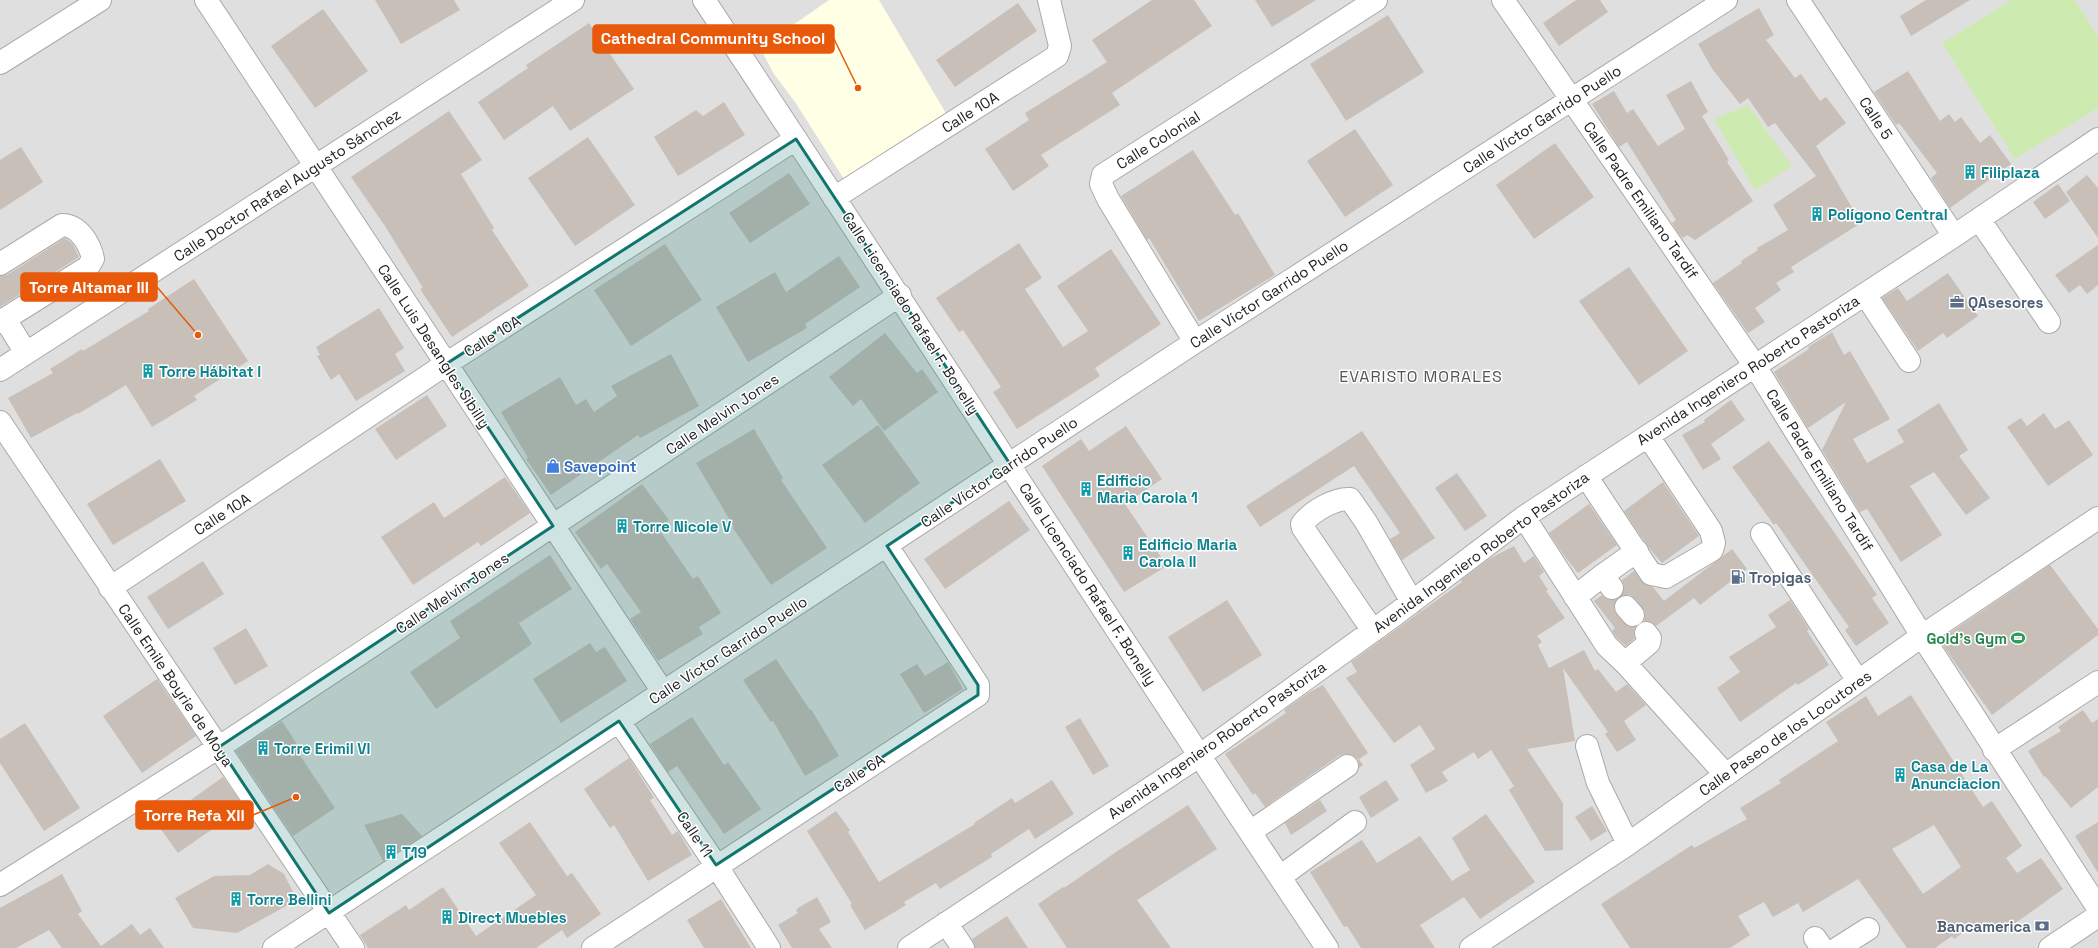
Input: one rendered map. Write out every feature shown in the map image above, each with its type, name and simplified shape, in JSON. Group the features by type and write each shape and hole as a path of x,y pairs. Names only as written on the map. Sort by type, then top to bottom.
{"street":[{"path":"0,63 100,0"},
{"name":"Calle Luis Desangles Sibilly","path":"206,0 663,692"},
{"name":"Calle Doctor Rafael Augusto Sánchez","path":"0,370 573,0"},
{"name":"Calle Licenciado Rafael F. Bonelly","path":"704,0 834,198 900,295 1199,756 1328,948"},
{"name":"Calle 10A","path":"834,198 1057,56 1060,46 1049,0"},
{"name":"Calle Colonial","path":"1195,342 1108,199 1101,184 1103,175 1376,0"},
{"name":"Calle Padre Emiliano Tardif","path":"1503,0 1755,366 1994,750 2098,908"},
{"name":"Calle 5","path":"1798,0 1954,236"},
{"name":"Calle Víctor Garrido Puello","path":"274,948 1195,342 1572,99 1713,4"},
{"name":"Calle 10A","path":"110,588 446,364 796,139"},
{"name":"Avenida Ingeniero Roberto Pastoriza","path":"909,948 1199,756 1412,602 1524,517 1954,236 2098,139"},
{"path":"1979,219 2049,322"},
{"path":"0,264 62,225 69,225 76,228 91,251 93,259 88,267 2,320 26,353"},
{"path":"1865,294 1909,361"},
{"name":"Calle Melvin Jones","path":"0,885 220,747 900,295"},
{"name":"Calle Emile Boyrie de Moya","path":"0,422 110,588 220,747 352,948"},
{"path":"1586,476 1651,574 1666,577 1712,550 1714,543 1711,531 1648,436"},
{"path":"1372,631 1303,528 1302,524 1306,518 1338,501 1344,499 1350,500 1366,522 1412,602"},
{"path":"1524,517 1574,597 1607,646 1625,663 1726,775"},
{"name":"Calle Paseo de los Locutores","path":"1471,948 1628,844 1922,636 2098,518"},
{"path":"1762,534 1858,681"},
{"name":"Calle 6A","path":"593,948 716,865 978,695 978,685 887,546"},
{"path":"1574,597 1608,581 1637,551"},
{"path":"1625,663 1649,643 1650,638 1646,633"},
{"path":"1994,750 2098,682"},
{"name":"Calle 11","path":"619,720 716,865 769,948"},
{"path":"1587,746 1598,783 1628,844"},
{"path":"1250,832 1347,766"},
{"path":"1280,877 1355,822"},
{"path":"2050,948 2098,916"},
{"path":"946,923 963,948"},
{"path":"1838,948 1868,929"}],"highlighted area":[{"path":"796,139 1010,464 887,546 978,685 978,695 716,865 619,721 329,913 219,747 553,526 446,364"}],"shaded area":[{"path":"0,0 2098,0 2098,948 0,948"},
{"path":"829,0 879,0 947,115 844,179 795,102 774,74 760,48"}],"green space":[{"path":"2012,0 2075,0 2098,37 2098,108 2015,159 1942,43"},
{"path":"1748,105 1792,166 1755,190 1714,119"}],"building":[{"path":"375,0 454,0 460,10 401,44"},
{"path":"1152,0 1194,0 1212,26 1112,93 1120,105 1041,155 1049,166 1013,191 985,149 1029,120 1025,113 1107,62 1092,40"},
{"path":"1255,0 1316,0 1272,27"},
{"path":"1576,0 1600,0 1608,12 1559,46 1543,23"},
{"path":"1926,0 1970,0 1911,36 1900,16"},
{"path":"1018,3 1037,31 955,87 936,60"},
{"path":"1759,8 1774,35 1766,40 1795,78 1801,74 1820,101 1826,97 1846,123 1816,146 1861,223 1791,267 1794,272 1776,283 1781,290 1755,308 1765,322 1748,333 1713,283 1742,263 1741,261 1758,250 1757,248 1788,230 1773,205 1816,176 1775,123 1768,127 1748,98 1740,104 1713,70 1698,44"},
{"path":"323,9 368,71 315,108 271,46"},
{"path":"1388,15 1424,72 1346,121 1310,64"},
{"path":"589,23 634,89 570,131 553,106 504,140 478,102 528,68 526,65"},
{"path":"1908,71 1940,121 1949,114 1955,122 1961,117 1980,143 1990,135 2011,164 1950,208 1931,178 1937,173 1899,123 1896,125 1874,92"},
{"path":"1691,81 1708,112 1702,116 1729,160 1727,162 1753,201 1695,240 1687,235 1683,238 1678,233 1672,223 1676,220 1627,142 1619,147 1592,104 1614,91 1627,113 1633,109 1658,146 1685,129 1666,95"},
{"path":"724,102 745,135 678,176 654,137 696,110 703,116"},
{"path":"449,111 482,160 461,174 494,228 492,230 529,286 452,337 420,289 423,288 385,226 351,177"},
{"path":"1355,129 1393,185 1345,217 1307,161"},
{"path":"588,137 635,205 575,246 528,178"},
{"path":"1555,143 1594,197 1534,239 1496,185"},
{"path":"21,147 43,182 0,210 0,160"},
{"path":"1193,150 1235,215 1238,213 1275,275 1199,321 1149,238 1147,240 1121,196"},
{"path":"789,173 810,204 750,243 729,213"},
{"path":"2087,175 2098,188 2098,238 2066,192"},
{"path":"2058,184 2070,201 2045,219 2033,202"},
{"path":"65,238 73,244 79,257 0,307 0,276 7,275"},
{"path":"1019,243 1042,278 1025,289 1063,347 1088,331 1057,286 1111,249 1161,324 1095,368 1100,376 1017,429 993,392 1001,387 963,330 959,332 936,298"},
{"path":"665,244 702,300 631,346 594,290"},
{"path":"2098,245 2098,285 2087,294 2080,285 2069,293 2055,275"},
{"path":"839,256 860,287 805,324 807,328 748,362 716,307 775,272 786,292"},
{"path":"1629,267 1688,351 1639,385 1579,301"},
{"path":"1948,273 1978,316 1947,338 1943,333 1918,351 1882,298 1898,288 1907,301"},
{"path":"194,279 248,361 194,396 197,400 152,427 126,385 78,414 77,413 31,438 8,398 53,373 50,369 149,311 148,309"},
{"path":"379,308 404,348 395,354 405,371 356,401 339,374 331,380 317,356 320,355 316,347"},
{"path":"1832,332 1844,355 1850,351 1890,419 1853,439 1867,463 1904,442 1897,430 1939,403 1968,450 1959,456 1990,498 1966,515 1934,472 1910,486 1942,535 1901,562 1867,509 1860,512 1822,450 1846,402 1808,428 1774,372 1809,349 1808,347"},
{"path":"885,333 917,373 922,369 938,392 884,431 861,399 853,406 829,377"},
{"path":"671,354 699,406 640,438 638,435 551,495 526,459 528,458 501,412 560,377 576,405 586,399 594,412 617,396 611,386"},
{"path":"427,395 447,426 396,460 375,429"},
{"path":"1731,400 1745,420 1711,444 1721,459 1703,470 1682,435 1705,422 1704,420"},
{"path":"2044,413 2055,429 2069,420 2093,455 2048,486 2007,427 2021,418 2027,426"},
{"path":"878,425 920,483 865,523 822,465"},
{"path":"1126,426 1162,479 1125,504 1167,566 1124,592 1042,466 1081,439 1089,451"},
{"path":"754,429 783,478 781,480 827,548 771,585 733,528 734,527 696,463"},
{"path":"1362,431 1435,538 1402,560 1390,539 1400,533 1354,466 1260,527 1246,506"},
{"path":"1769,441 1877,595 1872,598 1889,623 1856,646 1845,630 1849,627 1776,523 1774,525 1732,467"},
{"path":"160,459 186,501 113,545 87,504"},
{"path":"1457,473 1487,516 1465,531 1435,488"},
{"path":"505,477 530,513 481,546 478,542 413,585 381,537 434,502 444,518"},
{"path":"1663,482 1699,536 1662,563 1649,548 1624,511"},
{"path":"642,484 669,520 658,528 693,579 698,576 721,613 699,627 703,634 658,661 630,619 641,612 607,564 601,569 575,532"},
{"path":"1009,501 1030,530 945,589 924,559"},
{"path":"1589,504 1617,545 1578,573 1549,533"},
{"path":"1514,546 1524,563 1534,556 1544,572 1539,576 1548,590 1546,591 1565,618 1537,636 1542,642 1538,645 1549,668 1584,650 1595,671 1598,669 1616,692 1627,684 1646,705 1624,721 1636,740 1617,752 1605,734 1608,732 1563,668 1575,741 1527,749 1563,803 1563,850 1545,851 1509,790 1514,786 1491,750 1478,759 1474,752 1442,772 1448,781 1426,793 1410,765 1435,749 1420,725 1394,743 1346,678 1357,672 1351,662 1462,582 1461,580 1489,559"},
{"path":"1732,549 1747,569 1700,605 1694,598 1656,626 1651,622 1644,621 1645,612 1635,599 1630,595 1621,596 1624,587 1622,580 1634,571 1644,584 1653,587 1664,601"},
{"path":"550,555 572,589 519,623 532,644 436,709 410,672 460,638 450,621"},
{"path":"203,561 224,594 168,629 147,597"},
{"name":"Gold's Gym","path":"2050,565 2098,629 2098,635 1992,715 1939,640"},
{"path":"1602,595 1607,599 1617,599 1614,609 1617,615 1629,627 1635,627 1635,638 1626,646 1612,631 1615,628 1594,601"},
{"path":"1227,600 1262,655 1203,692 1168,637"},
{"path":"1790,600 1809,629 1807,631 1829,665 1798,685 1796,683 1740,722 1717,688 1740,672 1729,657 1776,627 1768,615"},
{"path":"246,628 268,666 235,685 213,648"},
{"path":"590,643 596,652 605,647 627,681 561,723 533,679"},
{"path":"776,659 810,710 811,709 839,756 805,776 773,721 771,722 743,680"},
{"path":"948,662 963,689 924,713 900,674 917,664 925,676"},
{"path":"157,679 196,736 142,773 103,716"},
{"path":"1323,685 1368,753 1359,759 1363,765 1359,768 1358,759 1352,755 1340,755 1265,807 1255,793 1253,795 1225,754 1286,713 1284,710 1308,693"},
{"path":"1911,695 1983,807 1992,801 2022,846 2006,858 2017,873 2041,858 2063,889 2000,934 1993,924 1981,932 1976,924 1954,939 1952,936 1935,948 1907,948 1858,879 1803,912 1798,903 1773,917 1764,902 1738,916 1750,935 1730,948 1630,948 1601,904 1692,845 1694,848 1747,819 1740,808 1781,783 1779,780 1838,741 1826,722 1866,696 1878,716","holes":["1934,825 1961,867 1923,894 1892,849"]},
{"path":"2083,710 2092,723 2098,719 2098,787 2071,808 2045,776 2044,777 2028,751 2061,731 2058,727"},
{"path":"692,717 724,765 728,762 761,809 724,834 677,766 668,772 650,744"},
{"path":"1080,718 1109,766 1093,775 1065,727"},
{"path":"282,721 302,752 299,754 335,808 293,836 236,751"},
{"path":"25,723 80,808 44,831 0,763 0,739"},
{"path":"629,758 654,798 650,800 672,835 678,831 692,855 648,881 614,825 610,828 584,789"},
{"path":"223,777 244,807 178,853 157,824"},
{"path":"1052,780 1074,814 1035,839 1029,829 991,854 992,857 940,889 936,883 904,902 906,905 865,930 850,905 852,904 807,831 836,811 850,830 848,832 879,882 975,824 974,823 1012,798 1015,803"},
{"path":"1386,780 1399,800 1371,818 1359,797"},
{"path":"1320,800 1327,811 1291,835 1285,823"},
{"path":"1188,805 1217,849 1137,900 1171,948 1067,948 1038,904"},
{"path":"1592,806 1607,831 1591,841 1575,817"},
{"name":"T19","path":"402,814 422,836 383,861 364,825"},
{"path":"1486,814 1535,882 1480,919 1464,897 1420,925 1435,948 1361,948 1347,926 1344,927 1310,872 1362,840 1377,863 1420,836 1452,881 1470,870 1452,838"},
{"path":"530,822 567,876 572,873 601,914 567,938 562,930 536,948 368,948 360,935 406,905 409,910 443,887 476,936 536,895 499,843"},
{"path":"2098,822 2098,873 2075,836"},
{"name":"Torre Bellini","path":"268,864 284,874 297,900 237,933 193,928 175,898 214,876 250,875"},
{"path":"62,874 82,911 78,914 101,946 132,924 140,935 150,928 164,948 62,948 49,930 16,948 0,948 0,908"},
{"path":"817,897 831,922 819,929 832,948 792,948 778,925 798,913 796,910 798,908"},
{"path":"721,899 751,948 704,948 687,920"},
{"path":"1007,916 1028,948 975,948 972,939"}],"place":[{"name":"Cathedral Community School","path":"858,88"},
{"name":"Filiplaza","path":"1970,172"},
{"name":"Polígono Central","path":"1817,214"},
{"name":"QAsesores","path":"1957,302"},
{"name":"Torre Altamar III","path":"198,335"},
{"name":"Torre Hábitat I","path":"148,371"},
{"name":"Savepoint","path":"553,466"},
{"name":"Edificio Maria Carola 1","path":"1086,489"},
{"name":"Torre Nicole V","path":"622,526"},
{"name":"Edificio Maria Carola II","path":"1128,553"},
{"name":"Tropigas","path":"1738,577"},
{"name":"Gold's Gym","path":"2018,638"},
{"name":"Torre Erimil VI","path":"263,748"},
{"name":"Casa de La Anunciacion","path":"1900,775"},
{"name":"Torre Refa XII","path":"296,797"},
{"name":"T19","path":"391,852"},
{"name":"Torre Bellini","path":"236,899"},
{"name":"Direct Muebles","path":"447,917"},
{"name":"Bancamerica","path":"2042,926"}],"district":[{"name":"EVARISTO MORALES","path":"1421,376"}]}
